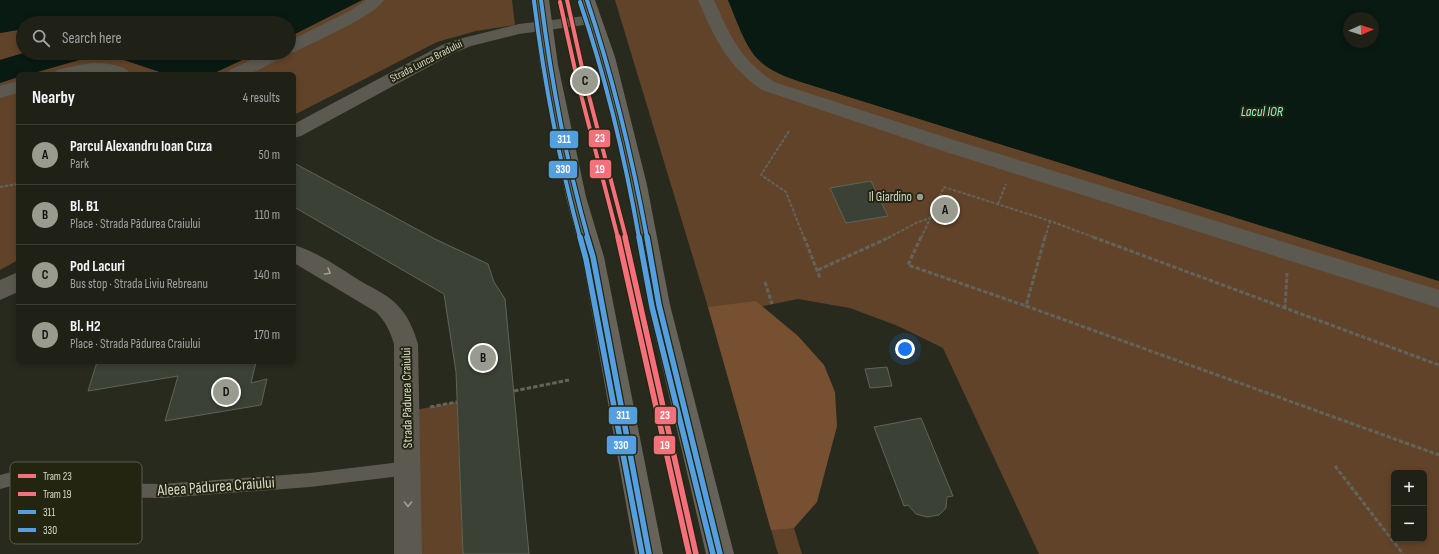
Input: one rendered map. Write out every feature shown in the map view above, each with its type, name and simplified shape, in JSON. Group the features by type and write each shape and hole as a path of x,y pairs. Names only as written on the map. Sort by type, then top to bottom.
{"main road":[{"path":"541,0 549,65 576,197 593,257 648,554"},
{"path":"587,0 606,57 637,185 660,305 720,554"}],"street":[{"path":"296,44 356,14 376,0"},
{"path":"706,0 731,54 746,71 768,86 947,145 1439,299"},
{"name":"Strada Lunca Bradului","path":"296,131 459,44 491,34 593,20"},
{"path":"240,72 264,60"},
{"path":"73,72 92,68 102,68 115,72"},
{"path":"0,92 16,88"},
{"name":"Strada Pădurea Craiului","path":"296,254 384,306 393,315 401,328 406,344 408,554"},
{"path":"0,291 16,282"}],"lane":[{"name":"Aleea Pădurea Craiului","path":"142,491 205,489 299,481 363,475 408,468"},
{"name":"Aleea Pădurea Craiului","path":"0,482 10,479"}],"path":[{"path":"789,131 761,175 786,192 820,278"},
{"path":"0,187 16,184"},
{"path":"1439,365 1050,221 944,187 908,265 1026,306 1439,456"},
{"path":"818,270 930,218"},
{"path":"1026,306 1050,221"},
{"path":"1285,309 1289,252"},
{"path":"765,282 772,304"},
{"path":"514,391 569,380"},
{"path":"1335,466 1403,554"}],"shaded area":[{"path":"362,0 512,0 515,25 476,31 437,42 296,114 296,72 216,72 242,60 296,60 296,33"},
{"path":"615,0 728,0 745,41 760,61 768,68 798,81 1439,281 1439,554 1039,554 943,348 898,326 850,308 798,299 728,313 802,554 778,554 708,307"},
{"path":"16,30 16,55 0,60 0,33"},
{"path":"79,60 124,60 160,72 37,72"},
{"path":"16,78 16,261 0,270 0,83"},
{"path":"756,301 798,336 824,365 835,392 837,426 817,502 794,528 771,530 708,307"},
{"path":"457,402 463,554 417,554 415,410"}],"water":[{"path":"0,0 362,0 296,33 296,16 16,16 16,30 0,33"},
{"name":"Lacul IOR","path":"728,0 1439,0 1439,281 798,81 768,68 760,61 745,41"},
{"path":"16,55 16,60 79,60 37,72 16,72 16,78 0,83 0,60"},
{"path":"124,60 242,60 216,72 160,72"}],"building":[{"path":"296,164 435,239 488,264 494,282 505,299 529,554 463,554 456,372 444,294 296,208"},
{"path":"871,181 888,216 846,223 830,188"},
{"path":"96,364 256,364 251,383 267,379 261,405 165,421 178,376 88,391"},
{"path":"887,367 892,386 870,388 865,369"},
{"path":"921,418 953,496 947,497 946,508 939,515 927,517 916,514 908,505 904,506 874,427"}],"tram line":[{"name":"23","path":"567,0 585,81 631,259 696,554"},
{"name":"19","path":"560,2 578,83 624,261 689,554"}],"transit line":[{"name":"311","path":"541,0 549,65 576,197 593,257 649,554"},
{"name":"311","path":"587,0 606,57 637,185 659,305 720,554"},
{"name":"330","path":"534,1 542,66 569,198 586,259 642,554"},
{"name":"330","path":"580,2 599,59 630,186 652,307 713,554"}],"place":[{"name":"Pod Lacuri","path":"585,81"},
{"name":"Il Giardino","path":"920,197"},
{"name":"Parcul Alexandru Ioan Cuza","path":"945,210"},
{"name":"Bl. B1","path":"483,358"},
{"name":"Bl. H2","path":"226,392"}]}
